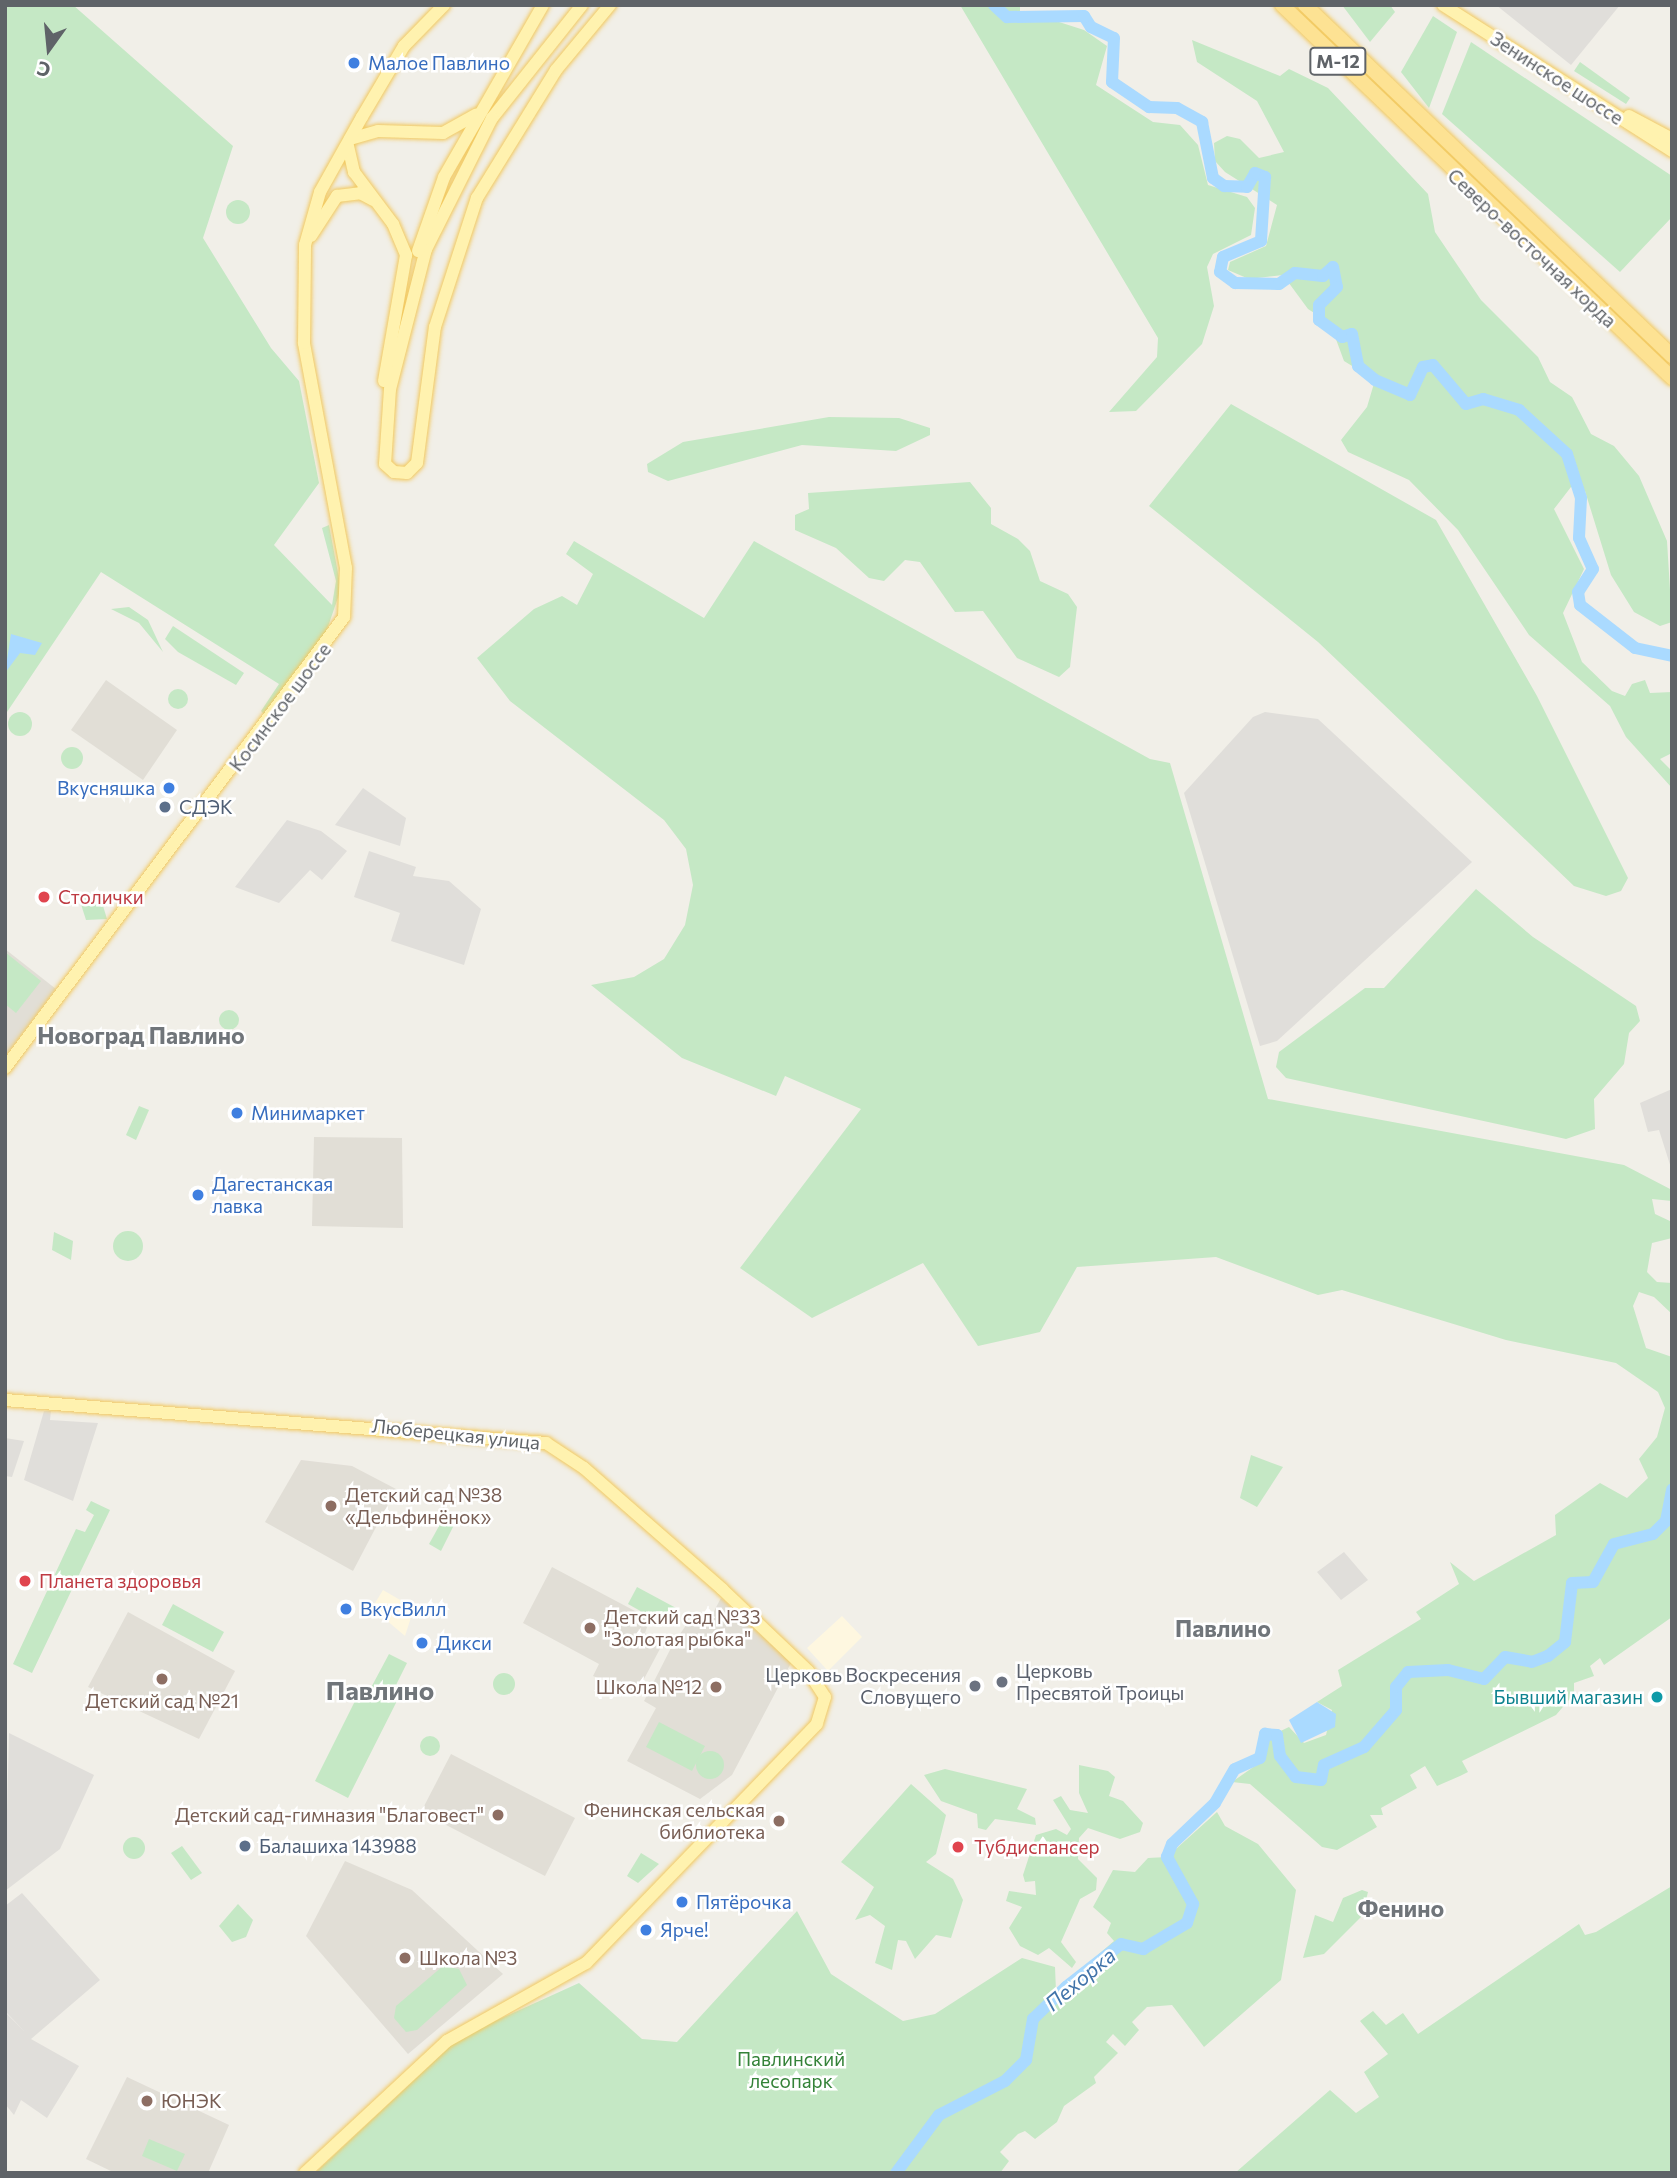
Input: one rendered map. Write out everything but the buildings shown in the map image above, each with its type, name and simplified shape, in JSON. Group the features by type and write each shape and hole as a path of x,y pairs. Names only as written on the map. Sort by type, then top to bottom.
{"highway":[{"name":"Северо-восточная хорда","path":"1282,5 1394,117 1672,378"},
{"name":"Северо-восточная хорда","path":"1304,5 1415,118 1672,356"}],"main road":[{"name":"Косинское шоссе","path":"5,1068 344,617 346,568 313,402 303,326 305,245 320,192 349,140 404,46 444,5"},
{"path":"384,457 404,320 430,210 543,5"},
{"path":"404,320 454,185 492,118 582,5"},
{"path":"384,457 407,472 417,463 435,327 477,198 556,69 610,5"},
{"name":"Зенинское шоссе","path":"1443,5 1672,151"},
{"name":"Зенинское шоссе","path":"1457,5 1672,139"},
{"path":"384,457 388,349 406,255 378,203 354,172 349,140 378,131 443,133 486,106"},
{"path":"305,245 337,196 360,193 378,203"},
{"name":"Люберецкая улица","path":"5,1399 546,1443 584,1468 796,1658 825,1697 821,1719 586,1963 462,2029 305,2173"}],"shaded area":[{"path":"1496,5 1620,5 1571,65"},
{"path":"106,680 177,730 143,780 71,730"},
{"path":"1265,712 1318,719 1472,862 1277,1041 1260,1046 1184,793 1253,717"},
{"path":"363,788 406,818 400,846 335,825"},
{"path":"287,820 321,831 347,851 322,880 310,870 279,903 235,887"},
{"path":"369,851 416,867 413,876 449,881 481,909 464,965 391,941 400,913 354,897"},
{"path":"5,949 56,989 5,1057"},
{"path":"1672,1089 1672,1171 1659,1130 1648,1132 1640,1103"},
{"path":"314,1137 402,1138 403,1228 312,1226"},
{"path":"44,1411 51,1411 50,1420 98,1423 73,1501 24,1480"},
{"path":"5,1438 24,1441 12,1477 5,1476"},
{"name":"Детский сад №38 «Дельфинёнок»","path":"301,1460 352,1466 396,1489 353,1571 265,1522"},
{"path":"1344,1552 1368,1580 1341,1600 1317,1572"},
{"name":"Детский сад №33 \"Золотая рыбка\"","path":"552,1567 650,1619 645,1633 662,1645 636,1694 593,1676 599,1664 523,1623"},
{"path":"383,1590 414,1608 405,1636 372,1608"},
{"name":"Школа №12","path":"721,1598 791,1663 732,1775 700,1799 627,1761 656,1708 644,1701 673,1644 689,1621 705,1628"},
{"name":"Детский сад №21","path":"128,1612 235,1671 199,1739 88,1687"},
{"path":"842,1616 862,1637 828,1671 807,1648"},
{"path":"9,1733 94,1775 60,1849 5,1891"},
{"name":"Детский сад-гимназия \"Благовест\"","path":"451,1754 575,1818 545,1876 421,1812"},
{"name":"Школа №3","path":"345,1861 412,1890 503,1974 408,2054 306,1936"},
{"path":"22,1893 100,1980 31,2039 79,2066 47,2118 21,2100 14,2115 5,2104 5,2012 25,2032 5,2011 5,1906"},
{"name":"ЮНЭК","path":"127,2077 229,2125 208,2173 115,2173 86,2159"}],"green space":[{"path":"5,5 73,5 233,146 203,238 271,348 299,381 319,483 274,545 332,605 336,581 322,528 329,525 341,589 323,641 266,716 261,711 279,684 101,572 5,715"},
{"path":"960,5 1020,5 1020,22 1059,22 1084,30 1107,46 1096,85 1153,122 1180,125 1198,145 1208,185 1247,197 1255,208 1251,235 1213,254 1207,267 1214,306 1202,344 1136,411 1109,412 1157,357 1158,338"},
{"path":"1342,5 1390,5 1395,12 1370,42"},
{"path":"1433,16 1457,32 1429,108 1401,72"},
{"path":"1192,40 1280,76 1289,69 1328,88 1428,194 1435,232 1481,300 1538,357 1550,382 1572,397 1591,434 1614,446 1639,476 1667,541 1672,622 1660,626 1634,612 1611,575 1585,491 1571,487 1554,509 1584,569 1563,613 1582,662 1612,691 1625,696 1632,684 1645,680 1650,693 1672,692 1672,753 1660,759 1672,771 1672,788 1626,737 1610,706 1529,635 1458,530 1409,480 1348,452 1341,440 1367,407 1375,380 1344,361 1330,323 1308,309 1283,275 1249,279 1228,270 1230,262 1266,246 1277,205 1225,172 1215,161 1214,143 1227,136 1240,139 1259,158 1284,152 1257,101 1197,62"},
{"path":"1471,42 1672,176 1672,217 1620,272 1442,114"},
{"path":"1580,62 1630,98 1626,104 1574,71"},
{"path":"238,200 249,207 250,212 243,223 238,224 227,217 226,212 233,201"},
{"path":"1231,404 1436,520 1537,696 1628,878 1621,891 1606,896 1574,886 1318,642 1149,506"},
{"path":"829,417 899,418 930,428 930,435 896,451 802,445 668,481 648,472 647,464 683,442"},
{"path":"970,482 991,508 991,524 1018,539 1030,551 1040,581 1068,594 1077,607 1070,667 1059,677 1017,658 983,611 955,612 920,562 905,560 884,581 869,578 836,548 795,530 795,515 809,509 808,493"},
{"path":"574,541 704,618 754,541 1150,759 1170,763 1268,1099 1624,1165 1672,1190 1672,1201 1652,1199 1655,1214 1672,1222 1672,1238 1652,1243 1647,1272 1657,1282 1672,1283 1672,1314 1654,1297 1639,1292 1633,1306 1646,1348 1672,1357 1672,1617 1604,1665 1600,1658 1590,1666 1594,1676 1574,1683 1574,1694 1556,1715 1462,1761 1468,1772 1437,1786 1425,1766 1410,1775 1417,1788 1381,1808 1383,1815 1370,1815 1377,1827 1337,1850 1322,1847 1250,1784 1232,1782 1262,1761 1266,1738 1289,1727 1304,1743 1326,1735 1332,1710 1317,1702 1342,1686 1338,1670 1421,1619 1416,1612 1459,1584 1450,1562 1474,1581 1556,1535 1555,1515 1600,1483 1627,1498 1648,1478 1639,1459 1657,1437 1665,1408 1658,1392 1616,1363 1506,1340 1342,1290 1318,1295 1216,1257 1077,1267 1040,1332 978,1346 923,1263 812,1318 740,1268 861,1109 785,1076 776,1096 682,1058 591,985 634,977 664,959 685,925 693,885 686,849 664,820 510,701 477,658 534,609 562,596 577,605 593,574 566,554"},
{"path":"129,607 148,620 163,652 139,623 111,609"},
{"path":"173,626 244,673 236,685 178,652 165,639"},
{"path":"178,689 185,692 188,699 185,706 178,709 171,706 168,699 171,692"},
{"path":"20,712 29,715 32,724 29,733 20,736 11,733 8,724 11,715"},
{"path":"72,747 80,750 83,758 80,766 72,769 64,766 61,758 64,750"},
{"path":"1476,889 1533,937 1636,1006 1640,1021 1629,1033 1624,1064 1594,1099 1595,1129 1566,1139 1286,1078 1276,1067 1279,1052 1365,988 1384,988"},
{"path":"93,894 100,896 107,919 86,920 79,898"},
{"path":"5,952 41,981 16,1013 5,1004"},
{"path":"229,1010 236,1013 239,1020 236,1027 229,1030 222,1027 219,1020 222,1013"},
{"path":"139,1106 149,1110 136,1140 126,1135"},
{"path":"128,1231 139,1235 143,1246 139,1257 128,1261 117,1257 113,1246 117,1235"},
{"path":"54,1232 73,1241 71,1260 52,1250"},
{"path":"1251,1455 1283,1467 1257,1507 1240,1498"},
{"path":"91,1501 110,1510 32,1673 13,1664 76,1529 85,1532 94,1515 86,1510"},
{"path":"443,1519 454,1525 441,1551 429,1544"},
{"path":"637,1587 676,1608 671,1617 651,1617 628,1604"},
{"path":"173,1604 224,1632 213,1652 162,1625"},
{"path":"389,1654 407,1663 396,1685 403,1689 348,1798 315,1781 359,1693 366,1697"},
{"path":"504,1673 512,1676 515,1684 512,1692 504,1695 496,1692 493,1684 496,1676"},
{"path":"659,1722 705,1746 692,1771 646,1747"},
{"path":"426,1736 434,1736 440,1746 434,1756 426,1756 420,1750 420,1742"},
{"path":"710,1751 720,1755 724,1765 720,1775 710,1779 700,1775 696,1765 700,1755"},
{"path":"1079,1765 1108,1771 1115,1777 1109,1796 1123,1801 1143,1823 1140,1832 1120,1839 1088,1828 1079,1838 1078,1859 1097,1878 1096,1890 1080,1899 1061,1942 1076,1962 1072,1968 1049,1948 1038,1955 1020,1946 1009,1928 1022,1907 1006,1901 1009,1891 1036,1895 1035,1881 1025,1882 1023,1875 1036,1835 1056,1829 1067,1835 1071,1829 1053,1800 1061,1796 1070,1810 1088,1813 1079,1793"},
{"path":"945,1769 1027,1789 1017,1809 1035,1818 1036,1825 995,1819 986,1830 978,1828 977,1814 941,1801 924,1775"},
{"path":"911,1784 946,1815 936,1854 926,1862 953,1879 963,1900 951,1938 936,1935 915,1959 906,1941 898,1940 892,1970 875,1963 885,1926 870,1915 855,1920 874,1887 841,1862"},
{"name":"Павлинский лесопарк","path":"1217,1812 1225,1826 1258,1844 1296,1890 1281,1980 1204,2047 1172,2005 1147,2007 1132,2022 1139,2030 1125,2046 1113,2034 1106,2042 1118,2053 1094,2077 1096,2083 1064,2106 1057,2122 1035,2139 1025,2131 1018,2134 1000,2152 1009,2161 1000,2173 315,2173 460,2037 579,1983 642,2039 677,2042 797,1911 831,1974 903,2021 935,2014 1022,1958 1055,1967 1056,1991 1114,1941 1107,1933 1111,1923 1093,1907 1113,1870 1135,1872 1148,1858 1167,1857"},
{"path":"130,1837 138,1837 145,1844 145,1852 138,1859 130,1859 123,1852 123,1844"},
{"path":"182,1846 202,1873 191,1880 171,1853"},
{"path":"641,1853 659,1864 638,1883 627,1876"},
{"path":"1672,1886 1672,2173 1235,2173 1330,2090 1356,2113 1379,2097 1364,2072 1388,2054 1360,2021 1373,2011 1386,2025 1403,2013 1418,2034 1579,1924 1585,1935 1596,1932"},
{"path":"1362,1890 1368,1892 1362,1916 1324,1954 1303,1958 1315,1915 1333,1922 1343,1898"},
{"path":"238,1904 253,1920 246,1937 232,1942 219,1926"},
{"path":"443,1966 459,1969 467,1985 417,2030 406,2032 394,2018 396,2006"},
{"path":"149,2139 185,2154 177,2171 142,2156"}],"water":[{"path":"11,634 42,643 35,655 20,653 5,673"},
{"path":"1317,1702 1336,1714 1335,1727 1301,1743 1289,1720"}],"waterway":[{"name":"Пехорка","path":"994,5 1007,17 1084,16 1091,27 1114,38 1112,82 1149,107 1177,108 1202,122 1213,178 1224,186 1247,187 1255,173 1265,177 1261,241 1223,257 1220,272 1235,283 1279,284 1295,273 1323,276 1333,267 1337,287 1319,305 1319,320 1342,337 1352,334 1358,366 1375,380 1410,395 1423,367 1433,365 1466,404 1483,399 1519,410 1567,454 1581,498 1579,538 1593,569 1578,592 1580,605 1635,648 1672,656"},
{"name":"Пехорка","path":"896,2173 939,2115 1005,2081 1026,2060 1033,2019 1066,1987 1121,1944 1143,1949 1187,1923 1193,1904 1167,1857 1172,1844 1215,1803 1235,1769 1260,1758 1265,1734 1277,1735 1280,1756 1296,1777 1321,1780 1324,1765 1364,1747 1396,1710 1396,1687 1408,1672 1448,1670 1484,1679 1505,1657 1532,1662 1548,1656 1565,1642 1572,1583 1593,1582 1614,1544 1653,1534 1666,1521 1672,1490"}],"place":[{"name":"Малое Павлино","path":"354,63"},
{"name":"Вкусняшка","path":"169,788"},
{"name":"СДЭК","path":"165,807"},
{"name":"Столички","path":"44,897"},
{"name":"Минимаркет","path":"237,1113"},
{"name":"Дагестанская лавка","path":"198,1195"},
{"name":"Детский сад №38 «Дельфинёнок»","path":"331,1506"},
{"name":"Планета здоровья","path":"25,1581"},
{"name":"ВкусВилл","path":"346,1609"},
{"name":"Детский сад №33 \"Золотая рыбка\"","path":"590,1628"},
{"name":"Дикси","path":"422,1643"},
{"name":"Детский сад №21","path":"162,1679"},
{"name":"Церковь Пресвятой Троицы","path":"1002,1682"},
{"name":"Церковь Воскресения Словущего","path":"975,1686"},
{"name":"Школа №12","path":"716,1687"},
{"name":"Бывший магазин","path":"1657,1697"},
{"name":"Детский сад-гимназия \"Благовест\"","path":"498,1815"},
{"name":"Фенинская сельская библиотека","path":"779,1821"},
{"name":"Балашиха 143988","path":"245,1846"},
{"name":"Тубдиспансер","path":"958,1847"},
{"name":"Пятёрочка","path":"682,1902"},
{"name":"Ярче!","path":"646,1930"},
{"name":"Школа №3","path":"405,1958"},
{"name":"ЮНЭК","path":"147,2101"}],"district":[{"name":"Новоград Павлино","path":"141,1035"},
{"name":"Павлино","path":"1223,1628"},
{"name":"Павлино","path":"380,1690"},
{"name":"Фенино","path":"1401,1908"}]}
